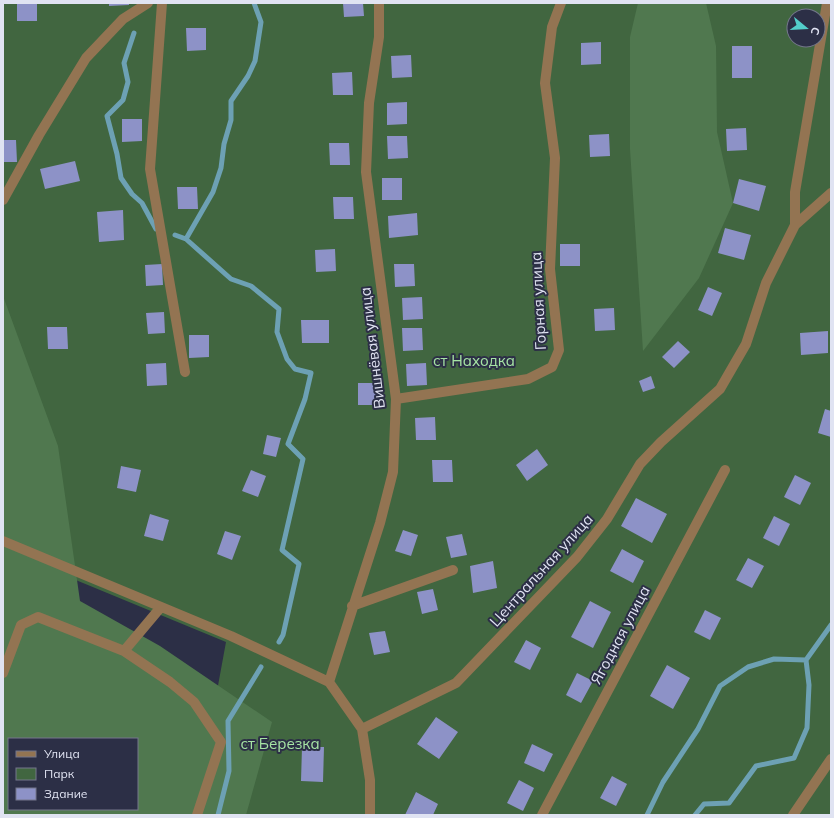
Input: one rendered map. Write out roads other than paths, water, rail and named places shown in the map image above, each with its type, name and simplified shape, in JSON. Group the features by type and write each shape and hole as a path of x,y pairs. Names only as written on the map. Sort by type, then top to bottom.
{"street":[{"path":"3,200 39,135 86,58 123,19 148,3"},
{"path":"162,3 150,169 185,372"},
{"name":"Вишнёвая улица","path":"329,682 352,606 380,523 393,472 396,399 366,172 369,103 379,37 379,3"},
{"name":"Горная улица","path":"396,399 528,379 552,367 559,350 550,269 555,158 545,83 552,27 561,3"},
{"path":"795,225 795,192 827,3"},
{"name":"Центральная улица","path":"362,729 456,683 577,557 607,519 640,464 661,442 720,389 746,344 766,283 795,225 831,193"},
{"name":"Ягодная улица","path":"542,815 725,470"},
{"path":"3,541 231,636 329,682 362,729 370,780 370,815"},
{"path":"352,606 453,570"},
{"path":"124,651 161,607"},
{"path":"3,672 21,625 38,617 124,651 170,682 194,702 221,742 198,815"},
{"path":"793,815 831,759"}],"waterway":[{"path":"186,239 213,192 221,168 224,144 231,120 231,101 248,76 255,61 261,22 254,3"},
{"path":"134,33 124,63 128,82 123,100 107,116 117,154 121,178 132,194 142,203 156,229"},
{"path":"175,235 186,239 231,279 251,286 279,309 277,332 287,359 295,369 311,373 305,399 288,444 303,459 282,550 299,564 283,635 279,642"},
{"path":"695,815 704,804 729,803 756,766 794,758 807,728 809,685 806,660 831,625"},
{"path":"647,815 663,782 698,729 720,686 748,667 774,659 806,660"},
{"path":"218,815 229,771 228,721 261,667"}],"park label":[{"name":"ст Находка","path":"474,360"},
{"name":"ст Березка","path":"280,743"}]}
